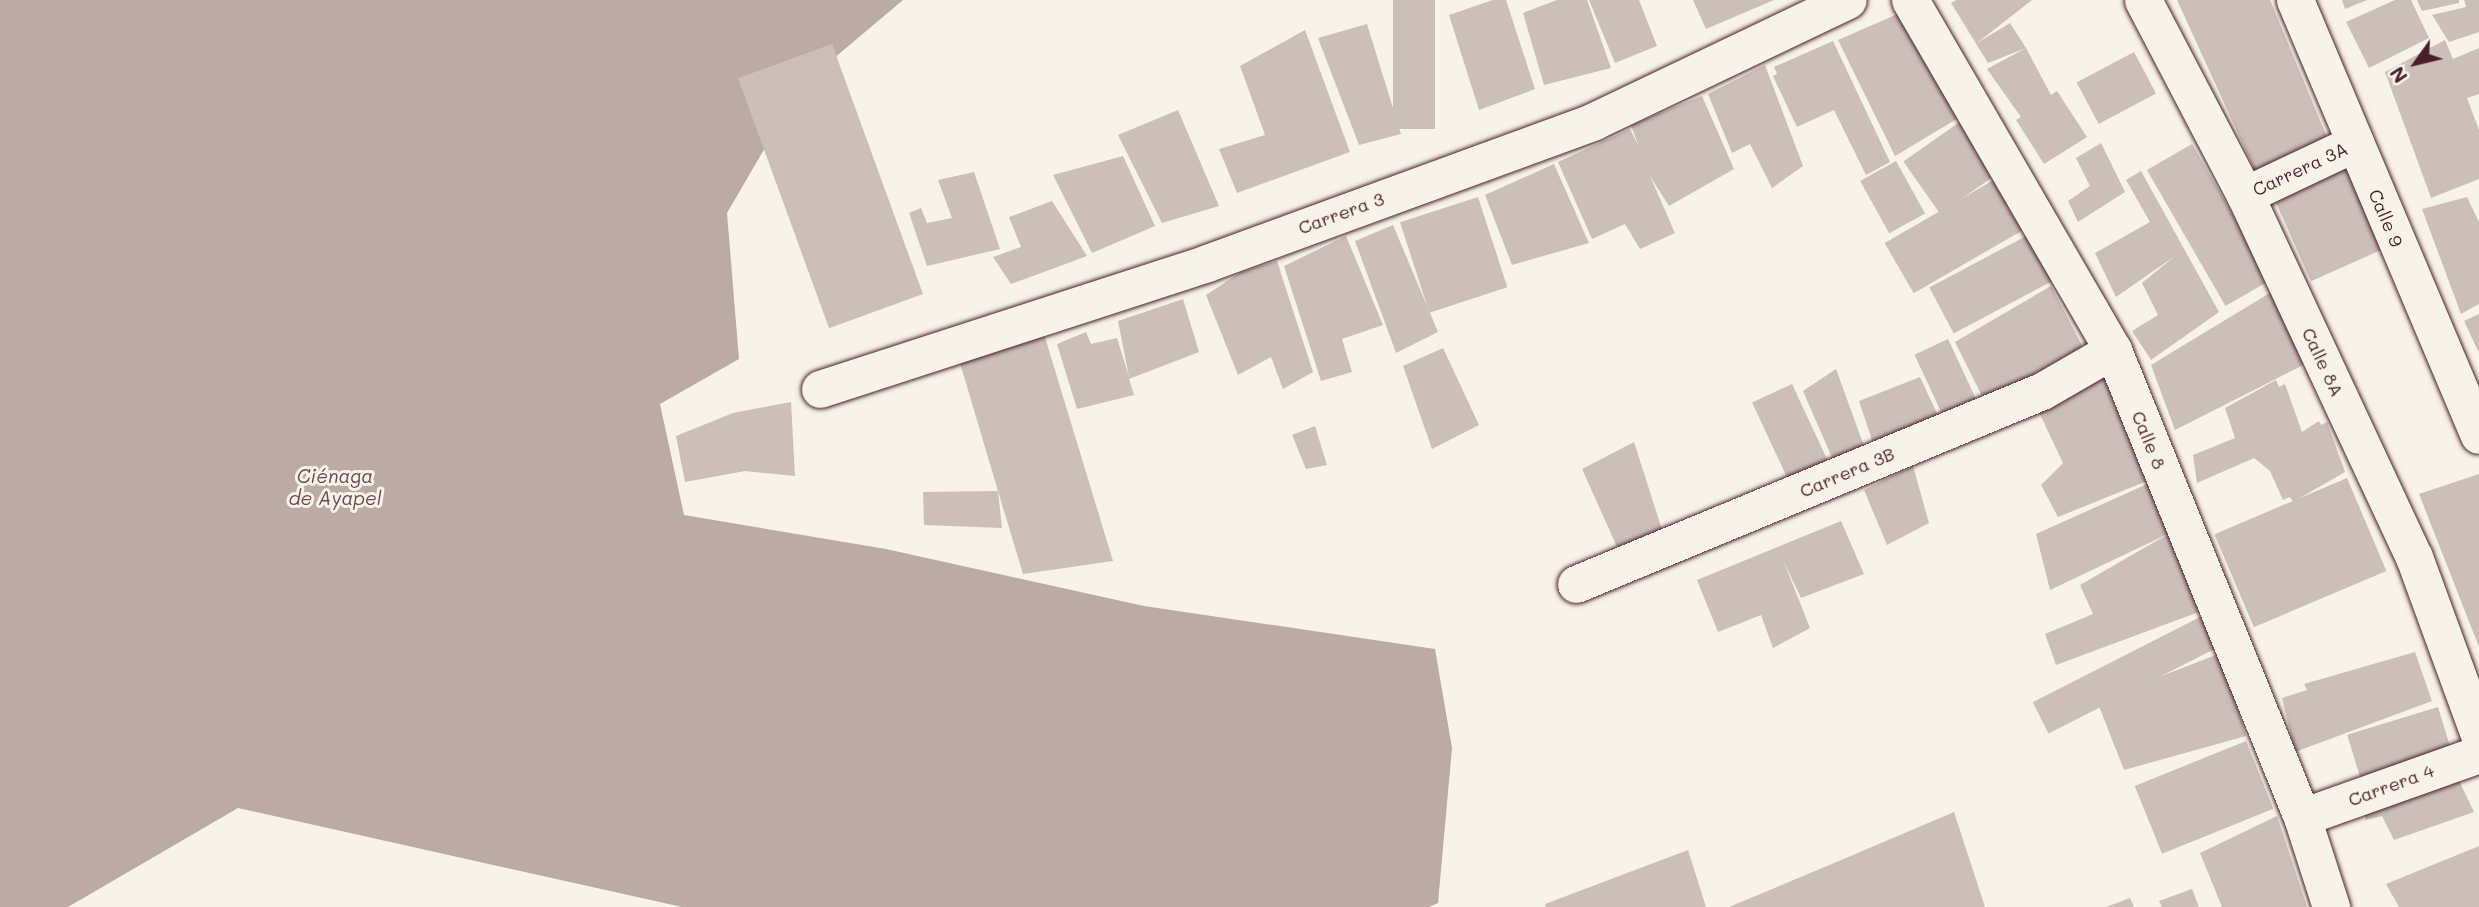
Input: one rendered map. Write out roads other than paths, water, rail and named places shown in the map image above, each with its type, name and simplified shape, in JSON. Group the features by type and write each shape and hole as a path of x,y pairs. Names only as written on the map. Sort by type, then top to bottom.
{"street":[{"name":"Carrera 3","path":"820,390 1207,263 1594,121 1848,0"},
{"name":"Calle 8","path":"1910,0 2113,350 2302,817 2331,907"},
{"name":"Calle 8A","path":"2143,0 2245,195 2414,557 2477,720"},
{"name":"Calle 9","path":"2295,0 2479,435"},
{"name":"Carrera 3A","path":"2245,195 2355,144"},
{"name":"Carrera 3B","path":"1576,584 2042,391 2113,350"},
{"name":"Carrera 4","path":"2302,817 2479,754"}],"water":[{"name":"Ciénaga de Ayapel","path":"0,0 903,0 801,86 727,213 739,359 660,404 684,515 886,549 1144,606 1435,649 1452,748 1438,903 1429,907 682,907 238,808 68,907 0,907"}]}
